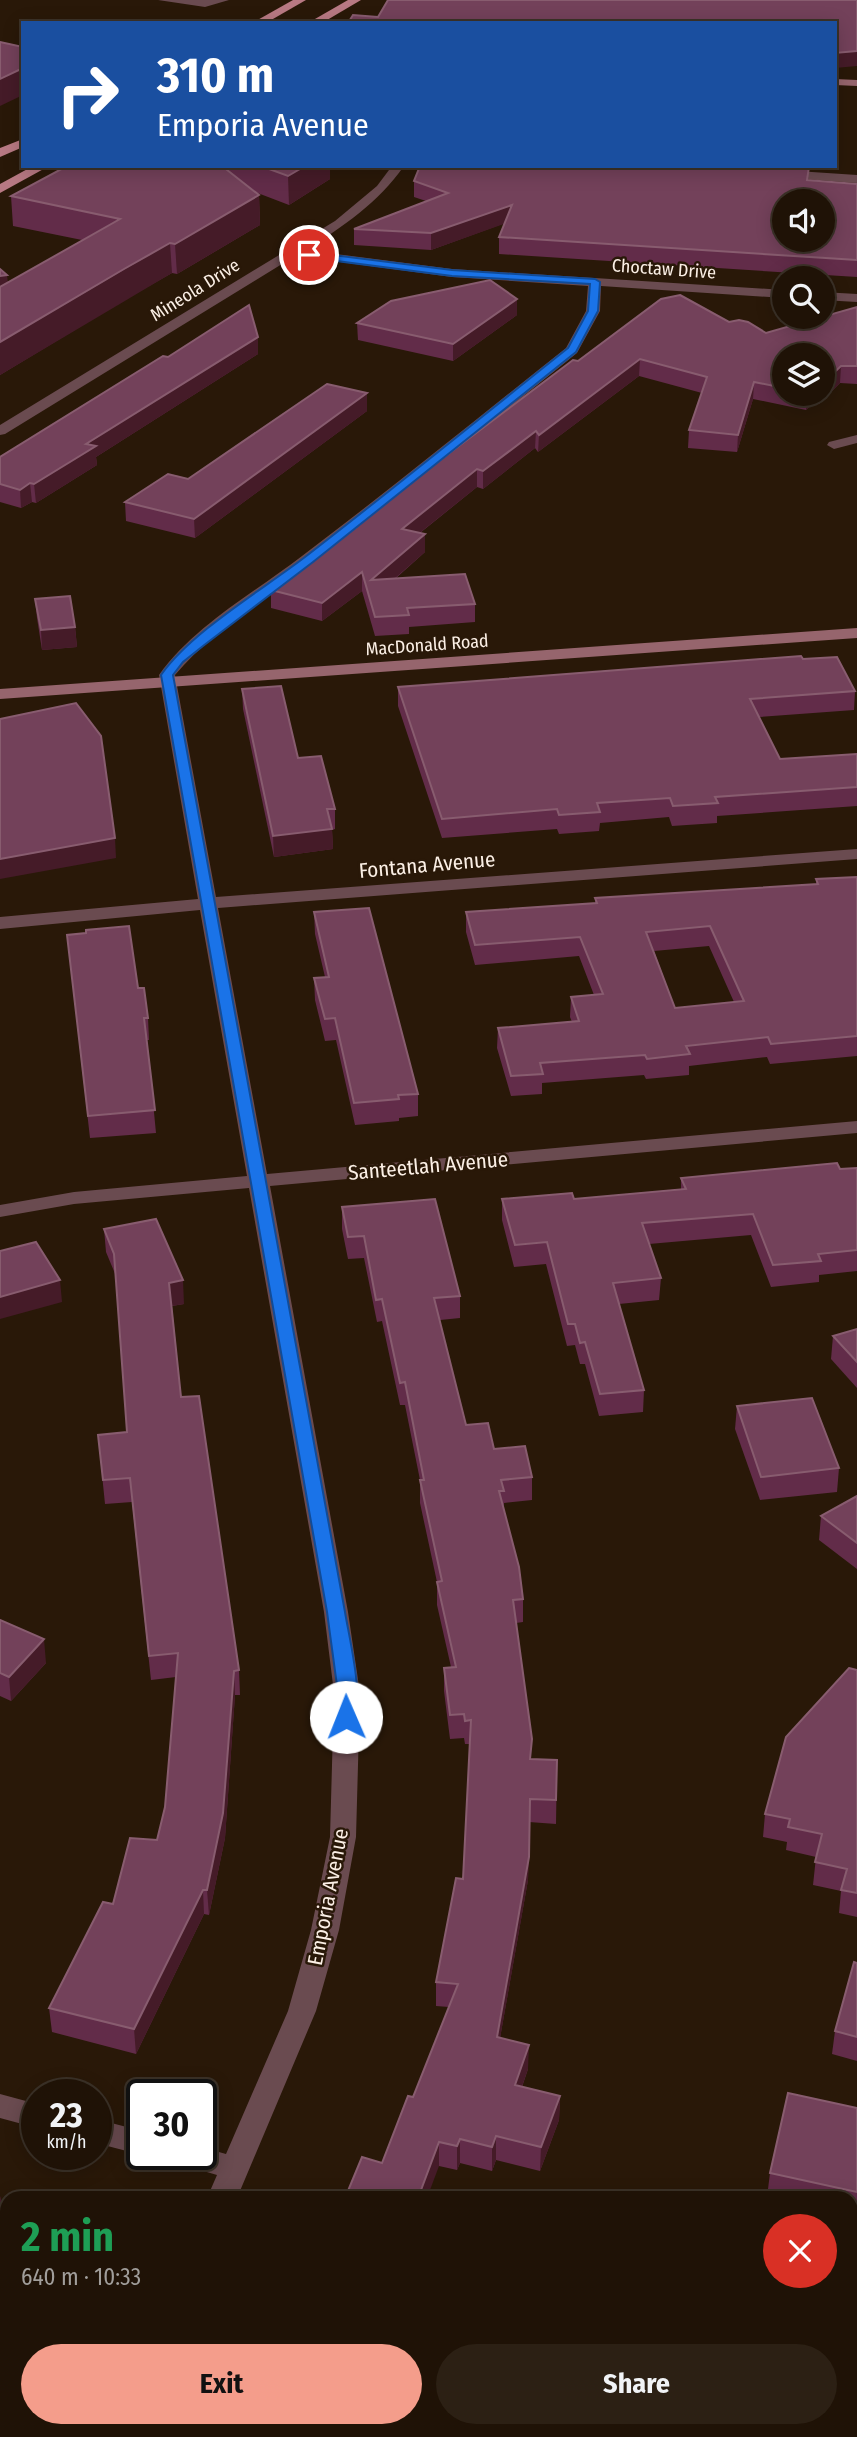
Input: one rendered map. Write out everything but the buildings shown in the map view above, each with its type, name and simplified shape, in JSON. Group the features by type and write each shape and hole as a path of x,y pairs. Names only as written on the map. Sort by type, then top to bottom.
{"main road":[{"path":"261,21 301,0"},
{"path":"317,21 356,0"},
{"path":"0,189 39,168"}],"street":[{"path":"837,82 857,83"},
{"name":"Mineola Drive","path":"0,432 364,205 381,189 397,168"},
{"path":"775,174 857,178"},
{"name":"Choctaw Drive","path":"291,252 452,273 772,293"},
{"path":"168,683 167,675 179,659 572,350 593,311 595,282"},
{"path":"835,297 857,298"},
{"path":"834,445 857,439"},
{"name":"MacDonald Road","path":"0,694 857,633"},
{"name":"Emporia Avenue","path":"168,683 336,1612 347,1693 342,1837 326,1930 302,2011 225,2191"},
{"name":"Fontana Avenue","path":"0,923 150,908 857,854"},
{"name":"Santeetlah Avenue","path":"0,1211 74,1198 857,1127"},
{"path":"0,2106 21,2112"},
{"path":"217,2163 234,2168"}],"lane":[{"path":"162,0 191,4 224,0"}],"route":[{"path":"309,255 452,273 595,282 593,311 572,350 309,559 198,643 179,659 167,675 336,1612 347,1693 346,1717"}]}
